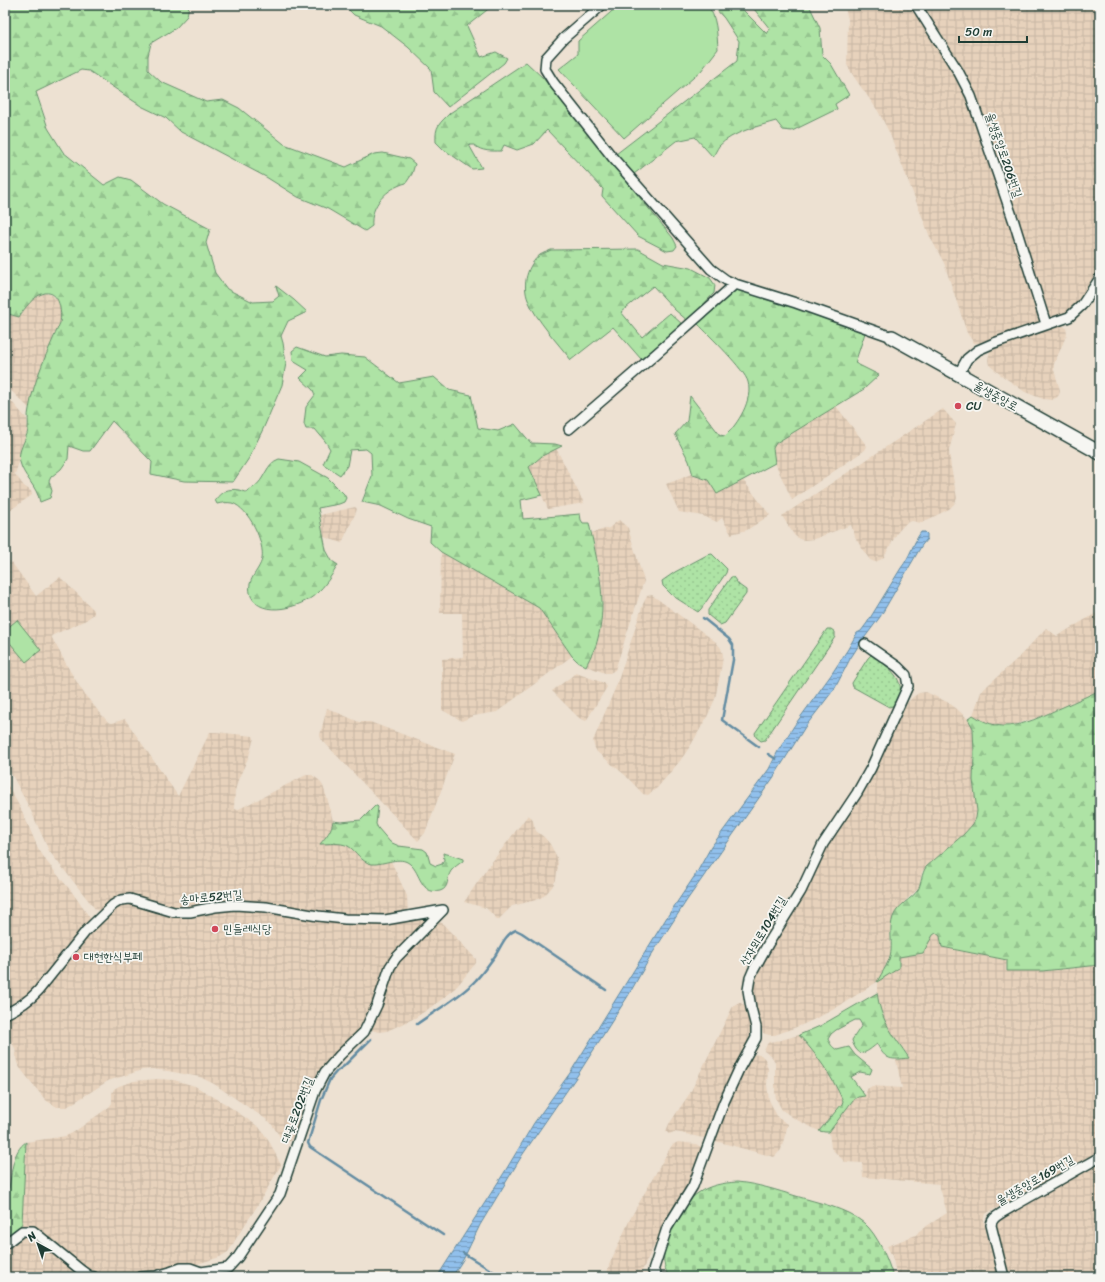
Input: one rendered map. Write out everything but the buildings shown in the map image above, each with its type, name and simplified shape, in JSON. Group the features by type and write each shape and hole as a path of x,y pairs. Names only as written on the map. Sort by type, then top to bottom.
{"street":[{"path":"602,5 558,43 546,58 545,69 613,158 711,269 726,280 892,337"},
{"name":"율생중앙로206번길","path":"916,5 958,71 971,96 1014,222 1046,324"},
{"path":"958,375 967,359 978,350 1065,318 1075,312 1082,305 1100,278"},
{"path":"569,429 735,284"},
{"name":"율생중앙로","path":"892,337 1100,453"},
{"name":"산자뫼로104번길","path":"658,1277 652,1271 667,1228 693,1186 724,1102 740,1067 756,1038 756,1028 748,990 752,971 801,891 823,844 857,793 908,686 906,675 898,667 865,644"},
{"name":"송마로52번길","path":"5,1014 22,1006 30,1000 86,931 113,905 121,900 130,899 174,912 190,912 235,905 266,907 345,919 385,920 443,910"},
{"name":"대곶로202번길","path":"140,1277 156,1276 181,1268 190,1268 200,1274 228,1268 238,1257 280,1194 315,1091 325,1072 364,1032 377,1004 390,967 396,958 443,910"},
{"name":"율생중앙로169번길","path":"1004,1277 991,1225 995,1217 1100,1157"},
{"path":"5,1244 22,1231 33,1231 82,1271 89,1276 94,1277"}],"shaded area":[{"path":"844,5 1100,5 1100,270 1074,308 1059,316 983,343 974,343 967,333 944,263 930,237 889,132 878,111 847,65 848,19"},
{"path":"45,293 52,295 57,299 61,314 60,323 37,380 29,408 5,385 5,313 19,317 31,301 39,295"},
{"path":"1058,326 1064,326 1067,334 1054,364 1054,370 1060,390 1059,395 1056,398 1051,400 1043,399 1025,392 989,365 988,360 990,350"},
{"path":"5,394 27,419 28,429 15,474 24,486 31,491 32,495 9,511 5,506"},
{"path":"836,406 867,446 865,450 792,500 775,463 773,448 776,443"},
{"path":"943,409 956,424 949,451 957,498 955,503 949,509 921,523 912,521 906,523 897,533 884,557 875,562 870,560 865,553 856,539 851,525 814,539 799,539 794,535 782,516"},
{"path":"556,448 584,503 548,509 529,467 542,456"},
{"path":"693,473 693,476 708,480 717,494 743,480 770,515 747,530 731,534 722,518 717,522 703,516 679,512 666,484"},
{"path":"355,507 357,509 356,512 342,543 324,537 320,515"},
{"path":"619,520 628,528 644,581 615,670 610,673 605,673 586,666 598,639 602,613 600,573 591,533 609,528"},
{"path":"441,552 539,608 572,656 497,712 473,716 462,721 442,710 442,659 463,657 462,613 440,613"},
{"path":"5,557 12,563 36,596 60,577 94,610 94,614 86,620 51,636 85,695 108,722 112,723 125,719 178,796 210,732 253,736 254,738 249,756 238,780 235,791 234,808 237,810 306,775 312,775 319,780 323,786 333,821 333,825 321,843 343,844 350,847 362,860 374,864 391,861 407,896 408,914 388,916 342,916 304,911 173,908 136,897 106,906 100,911 96,910 49,851 31,811 5,764"},
{"path":"652,595 716,642 721,648 723,655 715,699 707,717 680,761 657,788 648,795 643,794 625,775 597,752 593,741 617,684 643,604 647,596"},
{"path":"1100,611 1100,690 1040,717 1013,725 1001,726 990,724 973,715 981,692 1018,658 1046,628 1057,636"},
{"path":"576,673 604,683 607,687 586,721 579,718 552,691"},
{"path":"926,692 949,703 957,709 968,719 973,728 973,780 977,811 976,818 964,834 926,867 922,872 919,888 905,901 894,915 890,929 891,953 885,967 899,957 923,953 933,935 937,933 940,936 942,947 1007,960 1006,971 1042,971 1100,965 1100,1152 987,1213 984,1217 984,1223 998,1277 897,1277 892,1256 887,1246 916,1235 919,1231 947,1213 939,1184 863,1177 862,1163 845,1162 831,1148 829,1132 853,1100 858,1097 865,1096 867,1089 872,1086 902,1088 896,1060 909,1057 885,1023 879,1004 877,982 819,1017 775,1035 763,1033 752,990 756,973 827,846 867,788 907,703 919,693"},
{"path":"327,708 359,722 370,722 455,754 425,833 418,841 321,739 320,735"},
{"path":"5,780 22,811 38,848 47,862 72,892 90,918 91,922 50,972 24,1000 5,1011 5,947 11,945 5,930"},
{"path":"528,815 532,818 536,831 550,844 557,857 558,865 556,880 544,896 536,900 512,906 498,920 486,908 464,902 488,867"},
{"path":"129,903 173,916 184,917 221,910 240,909 373,923 399,922 426,917 428,919 392,955 385,967 374,1004 359,1031 324,1067 315,1079 299,1116 294,1134 290,1141 285,1144 270,1122 214,1084 200,1077 152,1069 142,1070 108,1081 67,1107 57,1107 42,1096 20,1068 17,1063 15,1048 5,1032 5,1019 26,1008 33,1002 83,941 109,914 117,907"},
{"path":"436,923 442,923 476,959 476,963 450,993 415,1018 387,1031 378,1032 372,1030 371,1028 391,975 401,957"},
{"path":"739,1002 746,1008 752,1037 707,1135 703,1138 674,1132 669,1134 666,1131 669,1124 690,1093 733,1006"},
{"path":"799,1035 820,1060 843,1101 819,1131 795,1119 782,1110 776,1099 775,1062 772,1057 764,1051 769,1042"},
{"path":"750,1054 761,1055 765,1059 768,1069 767,1085 769,1100 778,1118 788,1124 781,1150 774,1157 712,1140"},
{"path":"157,1079 174,1080 195,1086 224,1103 259,1127 268,1139 281,1165 228,1252 220,1257 197,1264 193,1277 5,1277 5,1239 22,1223 26,1142 66,1136 109,1107 112,1103 112,1093 114,1089 134,1081"},
{"path":"678,1142 696,1144 702,1148 694,1173 639,1277 608,1277 607,1274 609,1265 631,1217 672,1145"},
{"path":"1100,1163 1100,1277 1008,1277 996,1226 998,1221"}],"green space":[{"path":"5,5 189,5 187,16 176,28 151,43 148,56 148,70 161,82 206,102 223,100 239,108 284,144 346,167 374,154 383,153 409,159 415,164 412,174 406,183 392,189 381,198 374,211 372,226 365,231 328,209 298,197 266,177 181,132 166,118 141,106 89,71 81,70 36,92 48,128 63,152 104,185 120,177 131,180 163,204 210,229 206,243 215,273 227,289 253,302 273,301 279,296 276,286 307,312 288,321 281,336 286,363 282,385 249,458 233,482 184,481 151,474 152,462 112,421 90,451 83,451 69,446 68,459 61,469 51,477 49,481 52,491 50,498 40,502 36,491 24,472 19,458 28,430 28,414 31,398 42,365 60,323 61,313 59,303 54,295 45,293 33,299 19,317 5,313"},
{"path":"344,5 506,5 501,9 492,6 467,26 481,57 496,52 507,58 504,63 448,107 434,92 431,69 408,47 381,26 354,15"},
{"path":"619,5 707,5 715,20 718,49 701,71 624,138 559,69 578,54 578,41"},
{"path":"712,5 738,5 767,34 770,29 754,9 757,5 809,5 820,28 822,55 831,64 849,95 835,104 837,109 792,131 783,130 776,121 738,133 724,141 719,146 713,157 695,137 676,141 634,174 616,154 737,61 739,41 724,18"},
{"path":"526,62 543,78 673,238 677,246 674,250 667,251 638,236 602,196 603,189 547,130 534,144 517,150 504,145 501,151 487,151 474,145 469,145 482,168 472,169 443,149 436,142 436,132 438,126 450,113"},
{"path":"638,249 663,263 691,268 710,278 715,285 714,293 688,321 675,310 653,286 621,312 642,337 670,313 683,325 641,359 613,327 571,360 536,315 528,300 526,294 526,282 532,264 540,255 551,250"},
{"path":"738,289 754,293 865,333 855,363 879,375 864,389 776,443 773,448 775,463 717,494 708,480 693,475 689,461 675,434 687,421 690,396 720,435 725,436 730,431 743,411 748,396 748,382 740,369 698,324 728,293"},
{"path":"297,347 325,357 341,355 365,357 399,383 434,377 449,390 471,395 478,428 498,431 515,424 531,443 555,444 562,446 542,456 529,467 542,495 521,500 523,519 580,514 583,523 589,523 600,580 602,609 597,642 586,666 572,656 539,608 441,552 430,542 431,527 408,519 381,506 362,502 372,476 371,453 366,449 350,450 347,466 340,475 323,464 330,449 315,429 306,429 304,424 306,407 315,395 313,390 300,378 308,370 293,361 292,351"},
{"path":"279,459 299,462 328,478 346,498 344,502 339,504 318,508 326,550 332,561 338,565 331,576 319,591 310,599 292,606 272,609 263,607 256,603 251,596 251,581 262,559 262,552 261,544 250,519 238,506 232,503 217,504 215,500 220,494 228,490 235,489 246,492 254,487 261,480 271,464"},
{"path":"712,554 727,569 726,573 698,612 673,596 663,586 662,581 675,572 707,555"},
{"path":"731,577 733,577 739,585 746,590 746,594 725,623 720,625 708,615 708,610"},
{"path":"17,620 41,650 26,662 5,637 5,630"},
{"path":"827,629 831,629 835,632 835,637 765,740 761,741 756,737 755,733"},
{"path":"871,655 893,672 900,684 899,697 896,704 893,706 889,707 853,687 852,683"},
{"path":"1100,690 1100,965 1042,971 1007,971 1007,960 942,947 940,936 936,933 933,935 923,953 899,957 899,968 877,982 890,955 891,926 895,913 901,905 912,897 918,890 926,867 964,834 976,818 977,811 973,780 973,728 968,719 973,715 994,725 1018,725 1041,717"},
{"path":"375,806 378,807 376,824 390,842 399,846 423,849 427,852 430,863 436,866 442,864 444,860 443,853 463,859 463,861 451,871 447,885 443,890 428,890 414,868 406,861 397,860 372,864 364,861 348,846 338,844 320,844 330,830 333,821 341,822 361,820"},
{"path":"877,993 881,1012 888,1027 909,1058 890,1058 883,1054 877,1044 866,1052 858,1052 852,1040 862,1025 859,1020 855,1020 831,1034 828,1039 834,1048 837,1050 849,1047 855,1055 872,1069 870,1074 860,1072 851,1077 865,1096 858,1097 853,1100 829,1132 819,1131 843,1101 824,1066 799,1035 820,1026"},
{"path":"26,1142 22,1223 19,1228 5,1239 5,1192 9,1188 15,1157 21,1146"},
{"path":"737,1182 767,1188 849,1213 864,1223 874,1234 893,1277 669,1277 666,1272 664,1260 665,1246 681,1212 692,1198 703,1190 717,1185"}],"water":[{"path":"921,532 925,532 927,534 927,539 880,617 850,659 835,688 805,727 773,778 687,900 577,1076 523,1154 480,1225 464,1258 452,1277 437,1277 504,1173 534,1123 570,1073 667,917 696,874 711,847 769,769 778,751 794,726 831,675 857,633 861,631 867,623 907,559"}],"waterway":[{"path":"703,618 729,639 733,645 733,660 722,720 759,747"},
{"path":"768,754 776,759"},
{"path":"417,1024 456,998 470,986 495,956 509,934 516,930 606,990"},
{"path":"371,1039 330,1079 321,1100 308,1143 310,1147 443,1235"},
{"path":"463,1253 502,1277"}],"place":[{"name":"CU","path":"958,406"},
{"name":"민들레식당","path":"215,929"},
{"name":"대현한식부페","path":"76,957"}]}
